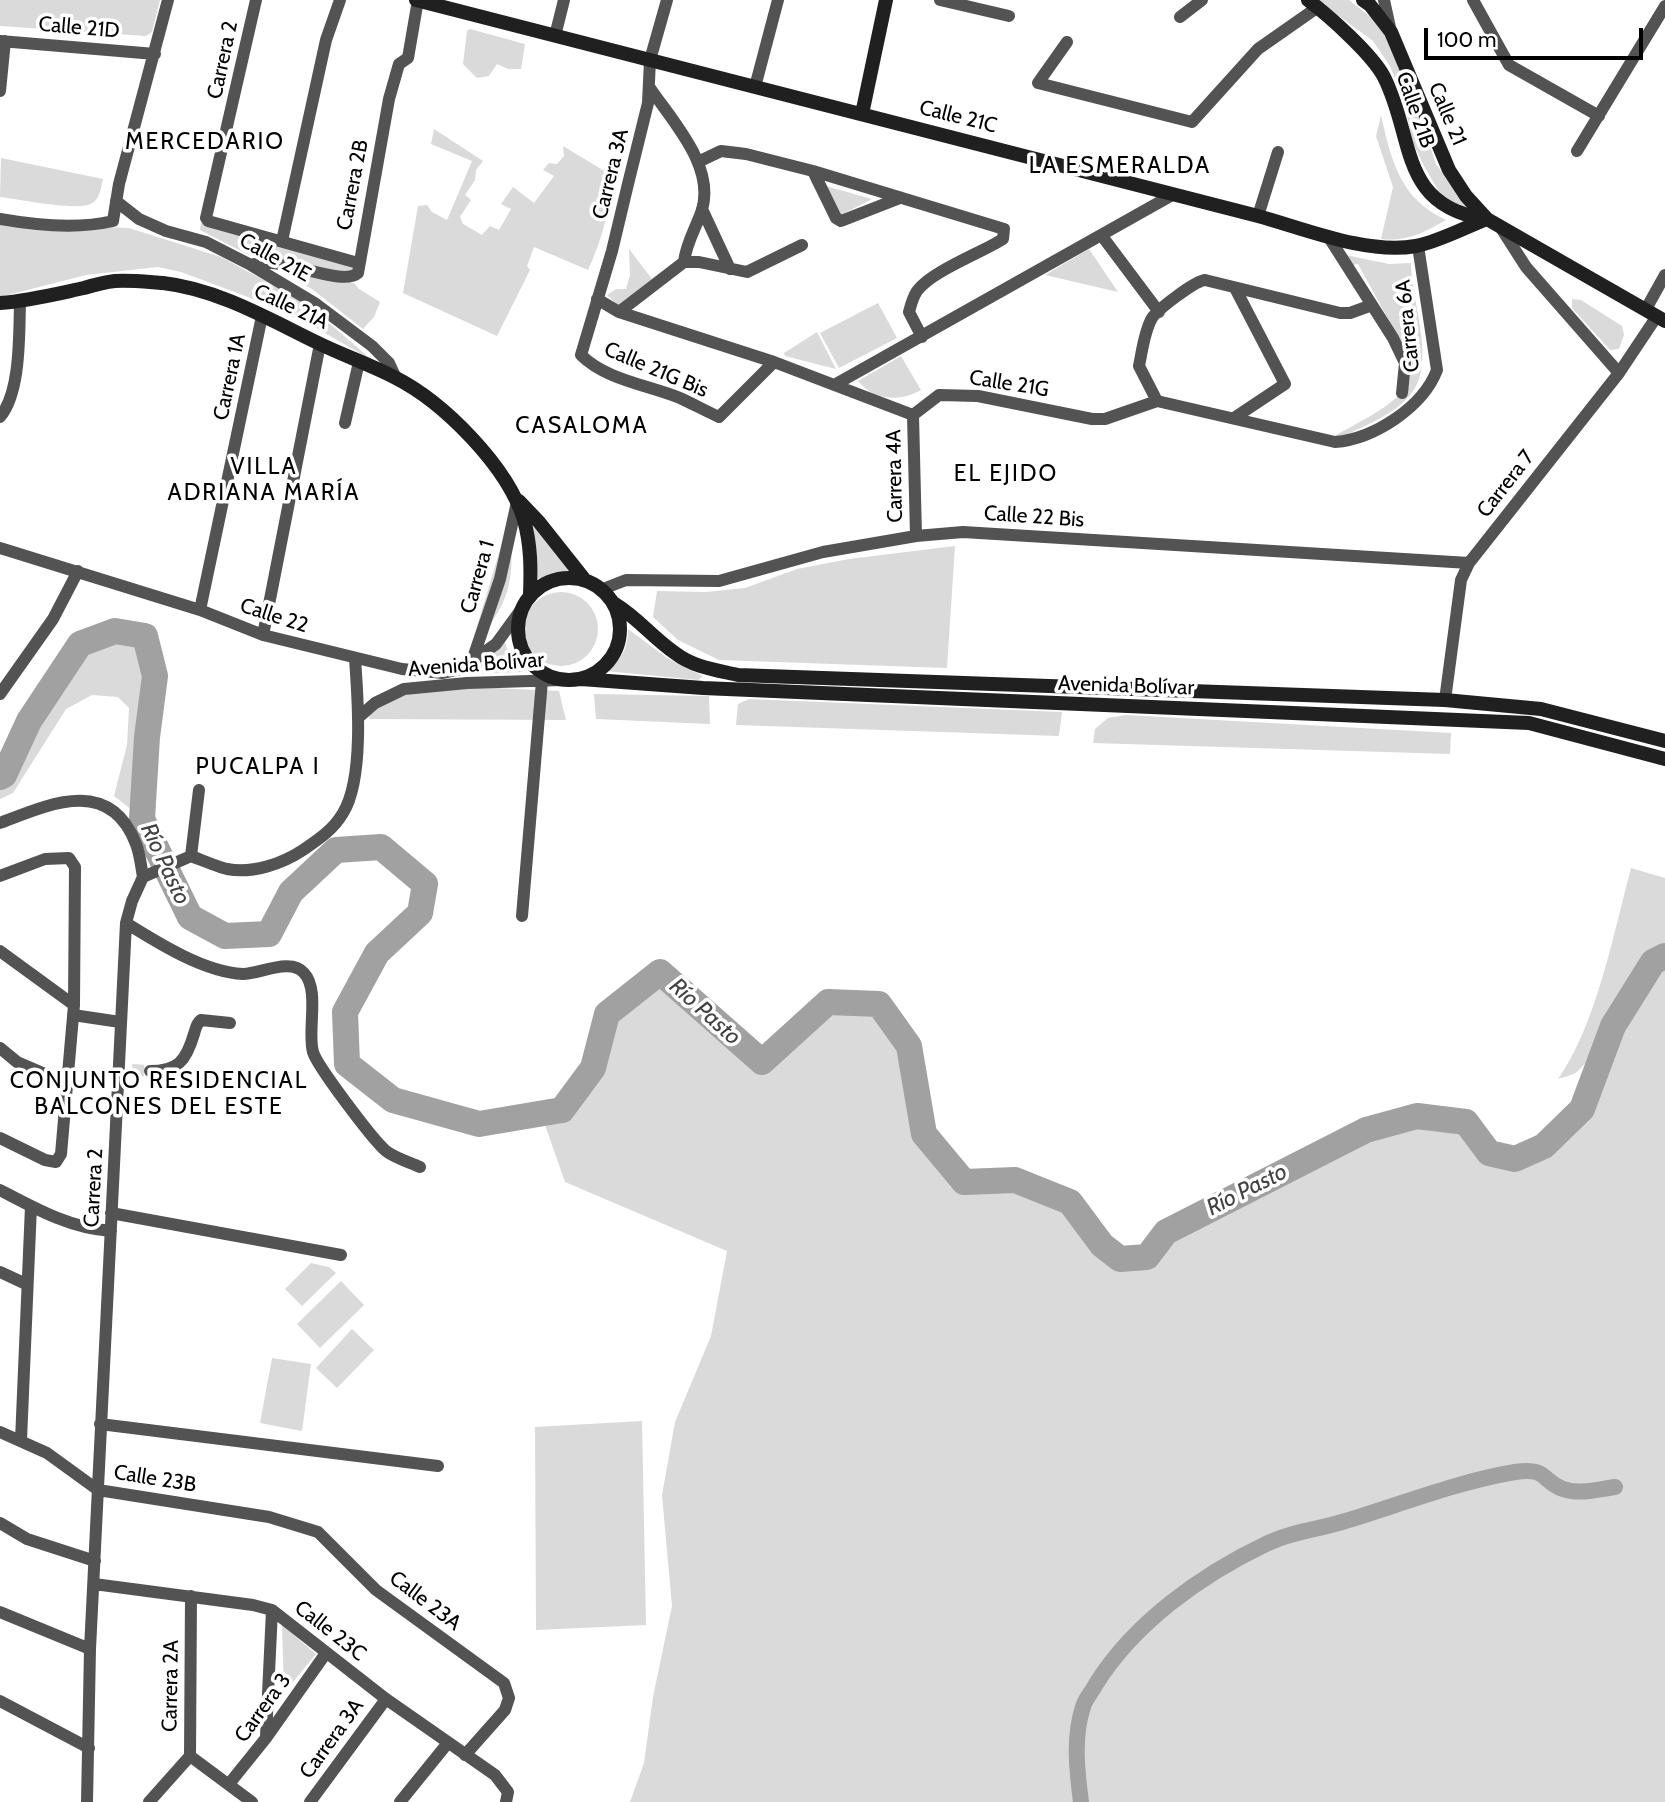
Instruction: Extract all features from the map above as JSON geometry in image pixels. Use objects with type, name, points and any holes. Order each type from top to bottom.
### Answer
[{"type":"main road","name":"Calle 21C","points":[[417,0],[456,5],[555,36],[1328,236],[1387,248],[1418,246],[1487,219]]},
{"type":"main road","points":[[862,114],[886,0]]},
{"type":"main road","name":"Calle 21","points":[[1372,2],[1391,32],[1449,170],[1466,196],[1487,219],[1501,228],[1656,316]]},
{"type":"main road","name":"Calle 21B","points":[[1313,4],[1373,61],[1383,76],[1400,120],[1412,164],[1428,191],[1448,208],[1466,216],[1487,219]]},
{"type":"main road","name":"Calle 21A","points":[[0,303],[20,302],[114,281],[165,284],[208,294],[396,378],[424,396],[450,418],[495,467],[515,498],[524,520],[529,547],[530,594]]},
{"type":"main road","name":"Calle 21A","points":[[515,498],[539,522],[585,580]]},
{"type":"main road","points":[[565,577],[585,580],[603,589],[615,604],[620,622],[619,641],[611,658],[598,671],[581,679],[562,680],[534,667],[524,655],[518,641],[517,626],[520,611],[530,594],[546,582],[565,577]]},
{"type":"main road","name":"Avenida Bolívar","points":[[615,604],[635,617],[675,654],[698,666],[737,675],[1445,700],[1541,709],[1665,741]]},
{"type":"main road","name":"Avenida Bolívar","points":[[581,679],[703,688],[1530,723],[1665,759]]},
{"type":"street","points":[[0,219],[49,225],[102,224],[113,221],[168,0]]},
{"type":"street","name":"Carrera 2","points":[[256,0],[216,181],[207,209],[208,221],[282,241]]},
{"type":"street","points":[[340,0],[326,40],[282,241],[358,262]]},
{"type":"street","name":"Carrera 2B","points":[[251,265],[262,261],[286,264],[351,278],[358,273],[389,99],[399,64],[408,58],[417,0]]},
{"type":"street","points":[[555,36],[564,0]]},
{"type":"street","name":"Carrera 3A","points":[[581,355],[612,251],[650,88],[650,60],[667,0]]},
{"type":"street","points":[[755,87],[778,0]]},
{"type":"street","points":[[940,0],[1009,16]]},
{"type":"street","points":[[1180,17],[1202,0]]},
{"type":"street","points":[[1473,0],[1509,65],[1599,116]]},
{"type":"street","points":[[1067,42],[1038,83],[1192,122],[1258,49],[1313,4]]},
{"type":"street","points":[[1577,151],[1665,6]]},
{"type":"street","points":[[0,91],[3,41]]},
{"type":"street","name":"Calle 21D","points":[[3,41],[155,54]]},
{"type":"street","points":[[650,88],[698,162],[702,183],[702,209],[685,251],[684,262]]},
{"type":"street","points":[[698,162],[721,151],[746,154],[1001,226],[1005,234],[1003,239],[935,276],[919,289],[909,312],[922,337]]},
{"type":"street","points":[[1258,216],[1278,152]]},
{"type":"street","points":[[813,171],[836,218],[841,221],[900,198]]},
{"type":"street","points":[[836,384],[1174,194]]},
{"type":"street","name":"Calle 21E","points":[[117,201],[139,219],[166,231],[206,242],[316,304],[372,346],[389,363],[396,378]]},
{"type":"street","points":[[702,209],[730,269]]},
{"type":"street","name":"Calle 21","points":[[1501,228],[1526,267],[1619,373]]},
{"type":"street","points":[[1102,236],[1159,312]]},
{"type":"street","points":[[1328,236],[1394,338],[1405,363],[1402,393]]},
{"type":"street","points":[[620,312],[684,262],[699,262],[747,272],[802,245]]},
{"type":"street","name":"Carrera 6A","points":[[1234,418],[1335,442],[1349,441],[1393,421],[1423,393],[1437,370],[1418,246]]},
{"type":"street","name":"Carrera 7","points":[[1445,700],[1461,580],[1469,563],[1619,373],[1656,316],[1665,275]]},
{"type":"street","points":[[1235,288],[1285,384],[1234,418],[1157,401],[1139,366],[1153,317],[1195,282],[1201,280],[1235,288],[1340,313],[1350,313],[1372,305]]},
{"type":"street","points":[[597,299],[620,312],[774,362],[913,415]]},
{"type":"street","points":[[0,417],[8,404],[18,361],[20,302]]},
{"type":"street","name":"Carrera 1A","points":[[200,610],[262,316]]},
{"type":"street","points":[[264,635],[320,344]]},
{"type":"street","name":"Calle 21G Bis","points":[[581,355],[588,362],[613,374],[680,398],[719,418],[774,362]]},
{"type":"street","points":[[345,423],[359,362]]},
{"type":"street","name":"Calle 21G","points":[[913,415],[939,395],[978,396],[1092,419],[1105,419],[1157,401]]},
{"type":"street","name":"Carrera 4A","points":[[913,415],[916,536]]},
{"type":"street","name":"Carrera 1","points":[[472,661],[500,579],[515,498]]},
{"type":"street","name":"Calle 22 Bis","points":[[603,589],[626,580],[719,581],[823,552],[916,536],[963,532],[1469,563]]},
{"type":"street","name":"Calle 22","points":[[0,548],[200,610],[264,635],[402,669],[443,673],[461,668],[496,644],[520,611]]},
{"type":"street","points":[[0,694],[53,619],[78,571]]},
{"type":"street","points":[[0,823],[50,804],[75,800],[99,804],[122,819],[136,845],[143,877],[185,859],[227,869],[258,868],[294,856],[329,832],[344,812],[353,783],[359,717],[355,659]]},
{"type":"street","name":"Avenida Bolívar","points":[[359,717],[375,703],[404,689],[467,683],[562,680]]},
{"type":"street","points":[[522,916],[542,681]]},
{"type":"street","points":[[185,859],[199,790]]},
{"type":"street","points":[[0,876],[45,859],[69,858],[75,867],[74,1010],[61,1154],[56,1162],[45,1160],[0,1138]]},
{"type":"street","name":"Carrera 2","points":[[87,1802],[90,1650],[111,1213],[126,1070],[120,1022],[125,923],[143,877]]},
{"type":"street","points":[[125,923],[160,945],[227,972],[245,974],[299,968],[307,975],[312,1000],[313,1053],[369,1133],[387,1152],[420,1167]]},
{"type":"street","points":[[0,951],[74,1010],[120,1022]]},
{"type":"street","points":[[150,1071],[173,1068],[182,1061],[190,1048],[197,1023],[201,1020],[230,1023]]},
{"type":"street","points":[[0,1048],[17,1062],[66,1083]]},
{"type":"street","points":[[0,1190],[65,1223],[88,1230],[111,1231]]},
{"type":"street","points":[[21,1440],[31,1206]]},
{"type":"street","points":[[111,1213],[341,1255]]},
{"type":"street","points":[[0,1272],[26,1284]]},
{"type":"street","points":[[100,1424],[438,1466]]},
{"type":"street","name":"Calle 23B","points":[[0,1432],[47,1453],[98,1490],[269,1517],[318,1532]]},
{"type":"street","points":[[0,1523],[27,1539],[95,1561]]},
{"type":"street","name":"Calle 23A","points":[[318,1532],[376,1590],[504,1683],[509,1698],[505,1710],[465,1755]]},
{"type":"street","name":"Calle 23C","points":[[93,1584],[253,1605],[272,1610],[386,1699],[495,1775],[507,1797]]},
{"type":"street","name":"Carrera 2A","points":[[152,1801],[190,1756],[191,1596]]},
{"type":"street","points":[[266,1738],[272,1610]]},
{"type":"street","points":[[0,1612],[90,1650]]},
{"type":"street","name":"Carrera 3","points":[[229,1784],[266,1738],[326,1653]]},
{"type":"street","name":"Carrera 3A","points":[[310,1802],[386,1699]]},
{"type":"street","points":[[0,1701],[89,1748]]},
{"type":"street","points":[[400,1802],[447,1744]]},
{"type":"street","points":[[190,1756],[246,1800]]},
{"type":"shaded area","points":[[0,0],[160,0],[152,32],[146,36],[0,26]]},
{"type":"shaded area","points":[[1317,0],[1349,0],[1378,23],[1391,43],[1436,164],[1470,210],[1442,197],[1424,166],[1413,143],[1403,98],[1390,66],[1373,41]]},
{"type":"shaded area","points":[[470,29],[525,44],[521,69],[508,69],[497,64],[489,76],[477,78],[463,64],[467,31]]},
{"type":"shaded area","points":[[1381,115],[1394,162],[1408,189],[1430,211],[1446,220],[1407,238],[1381,239],[1393,187],[1376,136]]},
{"type":"shaded area","points":[[434,129],[483,161],[465,195],[471,200],[460,217],[463,224],[482,235],[490,226],[499,230],[511,209],[501,204],[513,187],[534,203],[554,176],[543,170],[549,163],[557,164],[564,156],[563,146],[606,172],[613,173],[605,223],[588,270],[534,247],[527,266],[530,270],[497,336],[403,293],[418,206],[427,205],[432,212],[447,220],[472,161],[431,144]]},
{"type":"shaded area","points":[[1,158],[103,179],[100,192],[92,203],[75,206],[0,197]]},
{"type":"shaded area","points":[[811,182],[872,199],[835,218]]},
{"type":"shaded area","points":[[0,223],[129,228],[221,257],[293,296],[373,361],[313,326],[248,297],[181,272],[158,267],[86,275],[0,297]]},
{"type":"shaded area","points":[[201,223],[350,263],[355,270],[344,274],[249,255],[200,230]]},
{"type":"shaded area","points":[[629,249],[652,279],[619,306],[607,295],[616,289],[626,289],[630,275]]},
{"type":"shaded area","points":[[1089,249],[1118,292],[1045,275]]},
{"type":"shaded area","points":[[1346,255],[1389,264],[1411,263],[1421,331],[1422,366],[1411,394],[1396,408],[1338,439],[1333,437],[1376,413],[1397,397],[1409,380],[1412,363],[1358,264],[1352,265]]},
{"type":"shaded area","points":[[268,265],[319,278],[354,283],[380,302],[374,317],[363,329],[312,289]]},
{"type":"shaded area","points":[[1572,299],[1581,300],[1622,326],[1624,335],[1619,349],[1610,350],[1572,308]]},
{"type":"shaded area","points":[[878,303],[897,338],[839,368],[820,333]]},
{"type":"shaded area","points":[[817,332],[836,369],[785,356],[784,353]]},
{"type":"shaded area","points":[[901,356],[921,390],[888,398],[872,393],[858,381]]},
{"type":"shaded area","points":[[508,523],[512,560],[508,590],[494,618],[471,646]]},
{"type":"shaded area","points":[[533,523],[574,571],[538,579]]},
{"type":"shaded area","points":[[955,546],[947,668],[719,660],[678,640],[653,617],[657,591],[706,592],[745,588],[797,569],[849,559]]},
{"type":"shaded area","points":[[561,592],[582,598],[592,608],[598,629],[592,650],[582,660],[561,666],[540,660],[530,650],[524,629],[530,608],[540,598]]},
{"type":"shaded area","points":[[628,629],[667,658],[703,676],[698,680],[606,671],[623,653]]},
{"type":"shaded area","points":[[503,636],[510,658],[523,672],[464,674]]},
{"type":"shaded area","points":[[123,641],[140,646],[152,674],[132,810],[114,796],[127,745],[129,708],[118,697],[92,695],[66,709],[13,793],[0,799],[0,782],[6,779],[31,726],[82,648]]},
{"type":"shaded area","points":[[431,685],[559,691],[566,720],[369,719],[371,708]]},
{"type":"shaded area","points":[[594,694],[709,696],[710,724],[596,719]]},
{"type":"shaded area","points":[[749,699],[1062,712],[1059,736],[736,725],[738,704]]},
{"type":"shaded area","points":[[1126,715],[1451,733],[1450,754],[1093,743],[1095,729],[1108,718]]},
{"type":"shaded area","points":[[1631,868],[1665,878],[1665,952],[1651,960],[1639,973],[1589,1058],[1576,1072],[1558,1079],[1583,1033],[1593,1006]]},
{"type":"shaded area","points":[[1665,962],[1665,1802],[630,1802],[644,1763],[653,1697],[672,1606],[662,1495],[675,1422],[711,1336],[727,1251],[565,1182],[545,1125],[562,1110],[593,1068],[607,1014],[660,972],[762,1062],[828,1002],[879,1004],[910,1054],[924,1134],[964,1182],[1015,1180],[1070,1202],[1102,1245],[1120,1259],[1147,1257],[1166,1232],[1366,1130],[1417,1116],[1462,1126],[1481,1156],[1515,1164],[1547,1156],[1585,1123],[1617,1028]]},
{"type":"shaded area","points":[[311,1263],[329,1267],[336,1273],[302,1306],[285,1289]]},
{"type":"shaded area","points":[[341,1281],[364,1305],[320,1348],[297,1324]]},
{"type":"shaded area","points":[[352,1329],[374,1350],[337,1388],[316,1368]]},
{"type":"shaded area","points":[[272,1358],[311,1364],[302,1431],[260,1423]]},
{"type":"shaded area","points":[[642,1421],[646,1625],[536,1630],[535,1427]]},
{"type":"shaded area","points":[[282,1625],[316,1654],[284,1693]]},
{"type":"waterway","name":"Río Pasto","points":[[0,777],[4,775],[29,721],[80,644],[115,631],[145,636],[155,676],[147,737],[142,819],[190,917],[225,936],[269,934],[291,892],[336,850],[381,847],[425,884],[420,913],[377,953],[345,1012],[347,1064],[393,1100],[479,1124],[562,1110],[593,1068],[607,1014],[660,972],[762,1062],[828,1002],[879,1004],[909,1046],[924,1134],[964,1182],[1015,1180],[1070,1202],[1102,1245],[1120,1259],[1147,1257],[1166,1232],[1366,1130],[1417,1116],[1466,1122],[1489,1153],[1515,1159],[1544,1146],[1582,1109],[1613,1026],[1653,962],[1665,956]]},
{"type":"waterway","points":[[1081,1802],[1077,1742],[1080,1718],[1087,1698],[1112,1662],[1149,1621],[1217,1570],[1284,1537],[1493,1476],[1533,1471],[1569,1491],[1615,1487]]},
{"type":"tunnel","points":[[132,1070],[150,1071]]},
{"type":"district","name":"MERCEDARIO","points":[[205,142]]},
{"type":"district","name":"LA ESMERALDA","points":[[1120,166]]},
{"type":"district","name":"CASALOMA","points":[[582,426]]},
{"type":"district","name":"EL EJIDO","points":[[1006,474]]},
{"type":"district","name":"VILLA ADRIANA MARÍA","points":[[264,480]]},
{"type":"district","name":"PUCALPA I","points":[[258,767]]},
{"type":"district","name":"CONJUNTO RESIDENCIAL BALCONES DEL ESTE","points":[[159,1094]]}]
